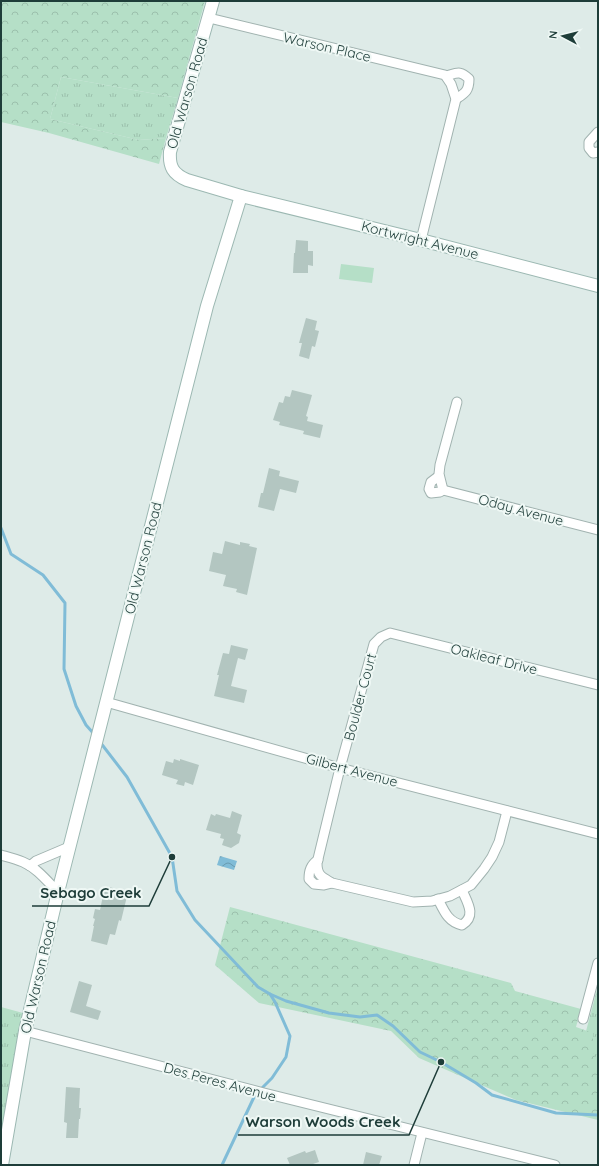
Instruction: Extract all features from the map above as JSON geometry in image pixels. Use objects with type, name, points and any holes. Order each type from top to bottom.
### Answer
[{"type":"street","name":"Old Warson Road","points":[[2,1165],[25,1030],[69,847],[207,306],[241,196],[187,180],[180,176],[172,168],[170,160],[170,152],[214,1]]},
{"type":"street","name":"Warson Place","points":[[209,18],[446,76],[457,73],[464,74],[469,80],[469,87],[456,99],[421,240]]},
{"type":"street","points":[[446,76],[451,84],[456,99]]},
{"type":"street","points":[[598,132],[589,142],[589,148],[593,152],[598,152]]},
{"type":"street","name":"Kortwright Avenue","points":[[241,196],[421,240],[598,286]]},
{"type":"street","points":[[443,490],[438,474],[457,402]]},
{"type":"street","name":"Oday Avenue","points":[[439,476],[431,482],[429,489],[431,492],[440,492],[443,490],[598,530]]},
{"type":"street","name":"Oakleaf Drive","points":[[390,633],[598,685]]},
{"type":"street","name":"Boulder Court","points":[[390,633],[381,637],[374,644],[340,768],[318,862],[312,864],[309,871],[309,879],[314,884],[324,885],[332,883],[413,902],[432,901],[438,899]]},
{"type":"street","name":"Gilbert Avenue","points":[[106,702],[340,768],[598,834]]},
{"type":"street","points":[[462,890],[469,905],[470,914],[467,922],[462,925],[454,923],[451,920],[442,908],[438,899],[450,896],[471,885],[484,870],[499,842],[507,811]]},
{"type":"street","points":[[30,866],[36,861],[69,847]]},
{"type":"street","points":[[1,855],[24,862],[35,869],[58,892]]},
{"type":"street","points":[[583,1019],[598,962]]},
{"type":"street","name":"Des Peres Avenue","points":[[25,1030],[260,1092],[555,1165]]},
{"type":"street","points":[[414,1165],[422,1133]]},
{"type":"green space","points":[[1,1],[205,1],[178,98],[61,77],[50,119],[139,140],[166,138],[159,164],[49,133],[1,122]]},
{"type":"green space","points":[[61,77],[178,98],[166,138],[139,140],[50,119]]},
{"type":"green space","points":[[341,264],[374,268],[372,283],[339,279]]},
{"type":"green space","points":[[230,907],[511,983],[515,991],[581,1009],[576,1027],[593,1033],[593,1052],[598,1062],[598,1120],[516,1100],[419,1058],[391,1031],[259,1003],[215,965]]},
{"type":"green space","points":[[598,986],[598,1108],[568,1099]]},
{"type":"green space","points":[[1,1007],[23,1013],[1,1142]]},
{"type":"water","points":[[220,856],[237,861],[234,870],[217,865]]},
{"type":"building","points":[[296,240],[308,241],[308,251],[313,251],[313,266],[308,265],[308,273],[293,273]]},
{"type":"building","points":[[306,318],[317,321],[315,330],[319,331],[315,347],[312,346],[309,359],[299,356],[302,343],[299,343]]},
{"type":"building","points":[[292,390],[312,395],[306,416],[308,417],[307,421],[323,425],[320,438],[303,434],[304,431],[279,425],[280,422],[273,420],[279,402],[283,403],[285,396],[290,397]]},
{"type":"building","points":[[269,468],[280,471],[279,476],[299,481],[296,493],[280,489],[274,511],[258,507]]},
{"type":"building","points":[[225,541],[240,545],[240,542],[250,544],[249,546],[257,548],[247,595],[236,592],[237,589],[223,586],[226,575],[209,571],[213,552],[222,554]]},
{"type":"building","points":[[231,645],[248,649],[245,660],[238,658],[231,686],[247,690],[244,703],[214,696],[219,675],[217,675],[223,653],[229,654]]},
{"type":"building","points":[[174,759],[180,761],[180,759],[199,765],[193,785],[185,782],[184,786],[176,784],[178,780],[162,775],[166,761],[173,763]]},
{"type":"building","points":[[232,811],[242,815],[237,833],[241,835],[239,843],[231,848],[222,845],[224,839],[220,838],[221,834],[206,830],[211,814],[230,818]]},
{"type":"building","points":[[105,886],[128,892],[121,921],[119,920],[115,935],[110,934],[107,945],[91,941],[95,919],[93,918],[95,909],[100,910]]},
{"type":"building","points":[[79,981],[92,985],[86,1006],[101,1011],[98,1020],[70,1012]]},
{"type":"building","points":[[66,1087],[80,1088],[79,1108],[81,1108],[78,1138],[66,1138],[67,1123],[64,1122]]},
{"type":"building","points":[[315,1150],[319,1162],[310,1165],[290,1165],[287,1158],[305,1151],[306,1153]]},
{"type":"building","points":[[366,1152],[382,1156],[379,1165],[363,1165]]},
{"type":"waterway","points":[[1,528],[11,554],[43,575],[65,603],[64,669],[76,706],[86,725],[94,734]]},
{"type":"waterway","points":[[100,742],[127,777],[172,857],[177,891],[195,920],[258,987],[270,994],[290,1036],[286,1057],[272,1078],[255,1095],[222,1165]]},
{"type":"waterway","points":[[270,994],[286,1001],[329,1013],[360,1017],[377,1015],[393,1026],[420,1052],[441,1062],[476,1083],[492,1095],[556,1113],[598,1115]]},
{"type":"place","name":"Sebago Creek","points":[[172,857]]},
{"type":"place","name":"Warson Woods Creek","points":[[441,1062]]}]
